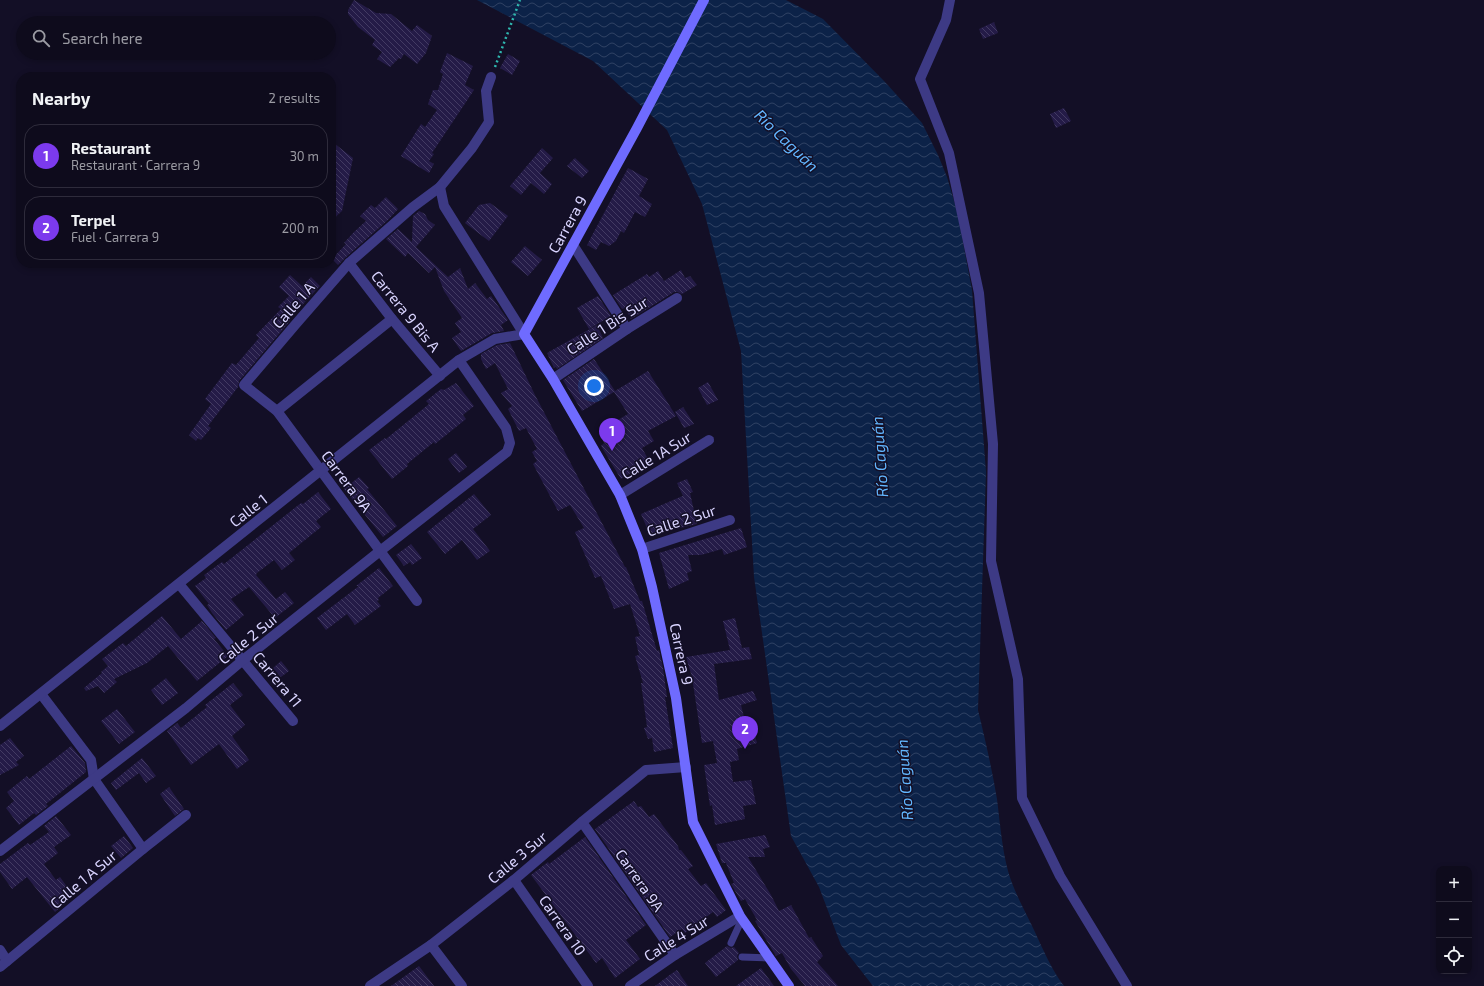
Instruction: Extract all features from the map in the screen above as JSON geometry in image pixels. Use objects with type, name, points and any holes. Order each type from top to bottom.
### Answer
[{"type":"main road","name":"Carrera 9","points":[[704,0],[637,128],[524,334],[553,379],[620,495],[642,549],[652,586],[676,698],[694,822],[741,918],[789,986]]},
{"type":"street","points":[[950,0],[946,20],[920,78],[949,153],[979,293],[993,444],[990,561],[1018,678],[1022,798],[1060,876],[1127,986]]},
{"type":"street","name":"Calle 1 A","points":[[244,385],[350,263],[413,207],[440,187],[472,148],[489,122],[486,91],[491,77]]},
{"type":"street","name":"Carrera 9","points":[[440,187],[444,206],[524,334]]},
{"type":"street","points":[[573,245],[627,329]]},
{"type":"street","name":"Carrera 9 Bis A","points":[[350,263],[392,319],[440,376]]},
{"type":"street","name":"Calle 1 Bis Sur","points":[[553,379],[627,329],[677,298]]},
{"type":"street","points":[[277,411],[392,319]]},
{"type":"street","name":"Calle 1","points":[[0,726],[459,360],[495,339],[524,334]]},
{"type":"street","name":"Calle 2 Sur","points":[[0,852],[186,708],[243,660],[380,551],[508,452],[510,443],[506,428],[459,360]]},
{"type":"street","name":"Carrera 9A","points":[[244,385],[277,411],[417,601]]},
{"type":"street","name":"Calle 1A Sur","points":[[620,495],[709,440]]},
{"type":"street","name":"Calle 2 Sur","points":[[642,549],[730,520]]},
{"type":"street","name":"Carrera 11","points":[[179,584],[293,721]]},
{"type":"street","points":[[41,694],[90,760],[94,779],[142,849]]},
{"type":"street","name":"Calle 3 Sur","points":[[370,986],[431,945],[514,880],[646,770],[686,767]]},
{"type":"street","name":"Calle 1 A Sur","points":[[4,964],[142,849],[186,815]]},
{"type":"street","name":"Carrera 9A","points":[[582,822],[674,955]]},
{"type":"street","name":"Carrera 10","points":[[514,880],[588,986]]},
{"type":"street","name":"Calle 4 Sur","points":[[630,986],[674,955],[741,918]]},
{"type":"street","points":[[431,945],[462,986]]},
{"type":"street","points":[[0,950],[4,964]]},
{"type":"lane","points":[[731,943],[741,918]]},
{"type":"lane","points":[[742,957],[769,958]]},
{"type":"path","points":[[491,77],[505,36],[520,0]]},
{"type":"water","name":"Río Caguán","points":[[477,0],[786,0],[823,19],[885,82],[922,123],[947,177],[957,211],[972,290],[986,472],[978,710],[995,788],[1003,844],[1010,879],[1055,973],[1064,986],[873,986],[841,945],[819,887],[791,836],[754,577],[741,351],[702,204],[667,130],[593,61]]},
{"type":"building","points":[[354,0],[376,13],[391,14],[412,31],[417,25],[432,36],[426,53],[417,64],[404,54],[401,59],[399,58],[390,67],[377,59],[382,52],[372,45],[375,40],[358,27],[348,14],[348,10]]},
{"type":"building","points":[[994,22],[998,33],[983,39],[979,29]]},
{"type":"building","points":[[447,53],[473,66],[465,85],[474,90],[432,153],[434,154],[429,161],[434,164],[429,173],[401,156],[421,124],[425,127],[437,110],[428,104],[433,90],[438,90],[443,74],[440,72]]},
{"type":"building","points":[[508,54],[520,61],[512,75],[500,68]]},
{"type":"building","points":[[1064,108],[1071,121],[1056,128],[1050,114]]},
{"type":"building","points":[[336,145],[353,158],[342,211],[336,216]]},
{"type":"building","points":[[542,148],[553,158],[540,173],[552,184],[544,194],[531,183],[521,195],[510,186]]},
{"type":"building","points":[[575,158],[589,171],[582,178],[567,166]]},
{"type":"building","points":[[628,168],[648,179],[639,196],[652,204],[645,217],[635,212],[624,233],[621,231],[616,241],[609,246],[601,242],[596,250],[587,245]]},
{"type":"building","points":[[386,197],[398,209],[388,220],[338,265],[336,263],[336,255],[346,244],[344,243],[366,221],[360,216],[371,205],[375,208]]},
{"type":"building","points":[[490,203],[508,216],[489,241],[465,223],[479,205]]},
{"type":"building","points":[[419,211],[425,214],[428,220],[435,225],[416,247],[448,277],[460,268],[468,289],[475,283],[487,299],[491,296],[508,320],[501,325],[504,331],[492,333],[461,351],[452,338],[461,332],[455,323],[462,318],[444,291],[435,267],[429,273],[408,253],[405,257],[386,239],[398,229],[412,242],[413,216]]},
{"type":"building","points":[[525,246],[542,260],[528,276],[511,262]]},
{"type":"building","points":[[681,270],[685,278],[690,276],[697,285],[682,294],[674,292],[631,319],[625,308],[622,309],[613,295],[647,274],[649,277],[658,271],[664,281]]},
{"type":"building","points":[[290,275],[302,286],[311,277],[320,286],[289,319],[290,321],[239,381],[238,387],[208,426],[211,428],[201,440],[198,438],[196,441],[189,435],[211,404],[205,399],[232,363],[236,365],[259,338],[256,335],[281,309],[278,307],[289,296],[279,287]]},
{"type":"building","points":[[598,296],[611,316],[589,329],[577,308]]},
{"type":"building","points":[[597,325],[603,338],[557,369],[556,367],[554,368],[547,353]]},
{"type":"building","points":[[510,343],[535,395],[626,567],[640,601],[642,601],[657,651],[659,650],[663,668],[667,697],[665,697],[673,748],[654,752],[652,738],[648,739],[644,728],[647,727],[641,683],[643,683],[635,656],[639,655],[635,637],[640,636],[630,604],[614,609],[601,576],[595,578],[575,532],[584,528],[570,505],[558,511],[533,464],[537,461],[532,452],[537,449],[526,428],[519,431],[508,409],[512,406],[501,393],[508,389],[495,363],[486,369],[481,359],[481,354],[497,345]]},
{"type":"building","points":[[594,359],[615,391],[648,371],[676,416],[648,431],[654,441],[642,448],[648,459],[645,461],[647,463],[621,479],[601,446],[604,443],[603,441],[606,439],[599,431],[628,414],[614,392],[582,411],[563,380]]},
{"type":"building","points":[[708,382],[718,400],[707,405],[698,388]]},
{"type":"building","points":[[456,383],[474,406],[463,415],[466,419],[435,444],[434,442],[407,464],[408,466],[392,479],[369,450],[385,438],[386,439],[429,404],[426,401],[441,389],[444,390]]},
{"type":"building","points":[[683,407],[694,424],[684,428],[675,412]]},
{"type":"building","points":[[456,453],[467,467],[459,473],[448,459]]},
{"type":"building","points":[[359,477],[397,526],[383,537],[344,489]]},
{"type":"building","points":[[687,479],[693,492],[690,493],[697,524],[650,535],[641,514],[683,496],[677,483]]},
{"type":"building","points":[[318,492],[331,509],[316,521],[321,527],[289,553],[295,560],[282,570],[274,560],[256,575],[276,599],[285,592],[294,603],[275,618],[249,587],[231,599],[244,615],[226,630],[212,613],[207,605],[209,604],[195,586],[206,578],[204,575],[222,562],[224,564],[301,503],[303,504]]},
{"type":"building","points":[[474,494],[491,515],[473,529],[490,551],[477,560],[462,540],[445,554],[427,532]]},
{"type":"building","points":[[741,528],[747,547],[724,555],[722,549],[701,555],[688,555],[692,571],[687,573],[689,580],[669,589],[659,553]]},
{"type":"building","points":[[411,544],[422,558],[412,565],[410,562],[404,566],[396,555]]},
{"type":"building","points":[[379,568],[393,586],[378,598],[379,600],[377,601],[381,606],[355,625],[347,614],[326,630],[317,618],[359,586],[356,586]]},
{"type":"building","points":[[162,616],[181,639],[202,621],[228,656],[197,681],[168,646],[147,663],[114,679],[117,682],[104,693],[98,686],[86,691],[84,688],[108,666],[102,659],[123,643],[126,646]]},
{"type":"building","points":[[735,618],[742,648],[749,647],[752,659],[714,664],[719,700],[753,691],[757,700],[741,705],[748,733],[754,732],[757,743],[737,749],[739,760],[730,762],[733,782],[751,780],[756,804],[743,806],[745,819],[715,825],[712,805],[710,806],[704,765],[717,763],[713,741],[702,743],[692,677],[686,657],[730,650],[723,621]]},
{"type":"building","points":[[281,661],[289,671],[281,677],[273,668]]},
{"type":"building","points":[[166,678],[178,693],[162,705],[151,690]]},
{"type":"building","points":[[233,683],[243,695],[230,705],[245,725],[232,736],[249,760],[237,769],[219,744],[191,765],[167,731],[177,723],[181,728],[207,707],[205,705]]},
{"type":"building","points":[[117,709],[135,732],[119,744],[101,721]]},
{"type":"building","points":[[10,738],[24,756],[16,762],[19,765],[0,775],[0,745]]},
{"type":"building","points":[[71,746],[85,763],[86,772],[46,804],[48,806],[36,815],[34,813],[19,825],[6,808],[14,801],[7,792],[27,776],[29,779]]},
{"type":"building","points":[[142,758],[156,776],[146,783],[139,773],[116,790],[111,783]]},
{"type":"building","points":[[169,787],[184,809],[175,816],[160,794]]},
{"type":"building","points":[[634,801],[638,807],[641,806],[649,817],[654,814],[678,846],[679,850],[681,850],[693,866],[688,869],[701,886],[706,883],[726,910],[717,917],[713,912],[685,933],[682,929],[670,937],[595,829]]},
{"type":"building","points":[[56,816],[71,835],[54,847],[58,853],[44,864],[56,880],[60,877],[73,895],[63,902],[65,903],[55,912],[27,877],[12,889],[0,872],[0,864],[28,843],[30,845],[49,832],[44,826]]},
{"type":"building","points":[[765,835],[770,847],[763,849],[765,857],[748,857],[779,911],[791,905],[809,938],[811,937],[823,956],[817,962],[838,986],[805,986],[791,969],[782,953],[776,956],[755,921],[757,920],[745,899],[741,901],[731,884],[734,883],[726,863],[722,863],[716,844]]},
{"type":"building","points":[[124,836],[133,848],[121,858],[111,846]]},
{"type":"building","points":[[585,837],[646,925],[626,940],[640,959],[615,978],[602,958],[596,963],[531,875],[548,862],[549,864]]},
{"type":"building","points":[[727,946],[731,948],[734,947],[739,953],[737,956],[738,960],[716,977],[705,963]]},
{"type":"building","points":[[419,966],[434,986],[391,986]]},
{"type":"building","points":[[761,968],[774,986],[736,986]]},
{"type":"building","points":[[677,970],[688,986],[655,986],[671,974]]},
{"type":"place","name":"Restaurant","points":[[612,451]]},
{"type":"place","name":"Terpel","points":[[745,749]]}]
